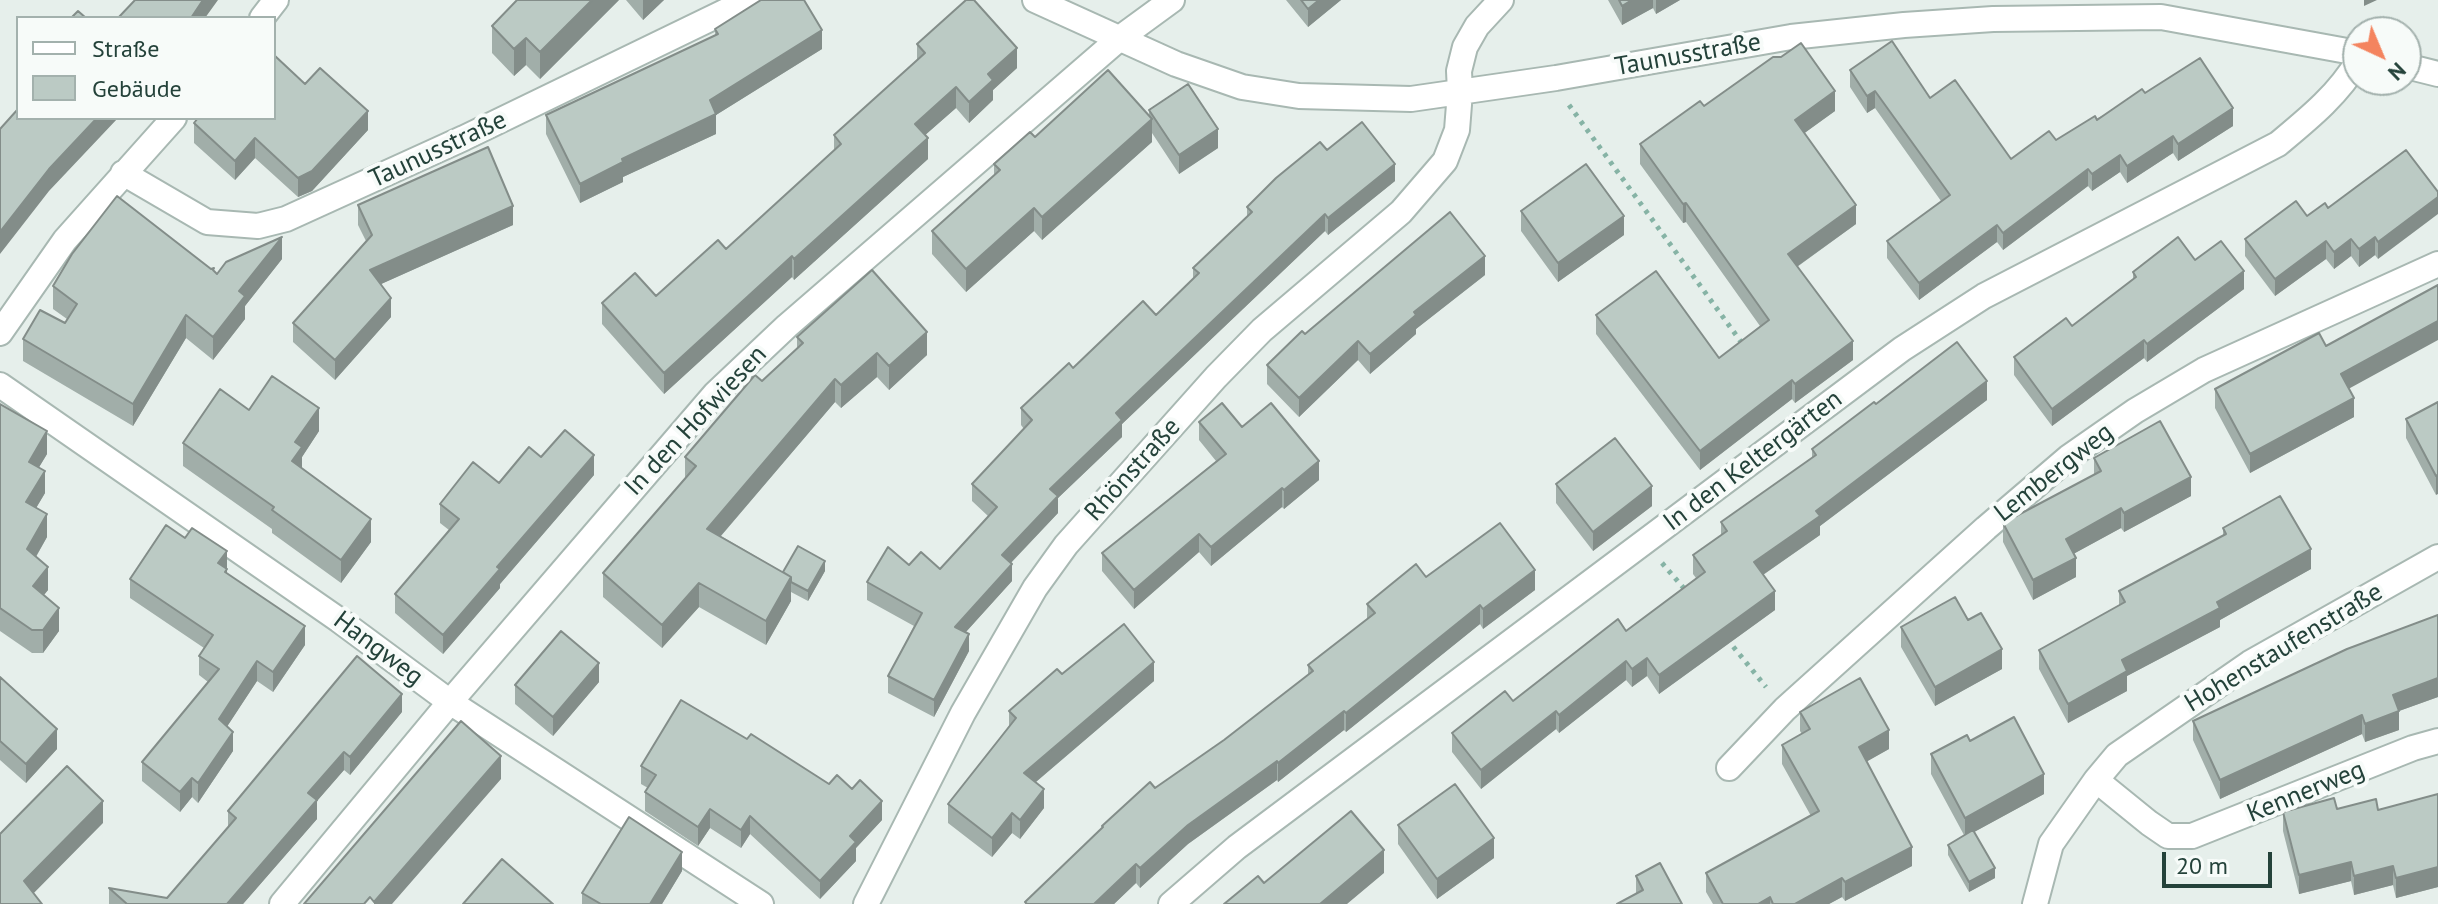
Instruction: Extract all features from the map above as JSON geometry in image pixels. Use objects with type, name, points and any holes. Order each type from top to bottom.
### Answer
[{"type":"street","points":[[264,16],[276,0]]},
{"type":"street","name":"Taunusstraße","points":[[123,173],[207,222],[258,226],[286,219],[464,138],[749,0]]},
{"type":"street","name":"Taunusstraße","points":[[1035,0],[1176,64],[1242,87],[1299,96],[1411,99],[1556,78],[1791,37],[2164,8],[2342,49]]},
{"type":"street","name":"In den Hofwiesen","points":[[282,904],[450,702],[715,394],[787,326],[1120,38],[1172,0]]},
{"type":"street","name":"Rhönstraße","points":[[866,904],[963,713],[1035,588],[1066,545],[1262,330],[1401,212],[1445,161],[1457,130],[1459,71],[1465,47],[1477,26],[1501,0]]},
{"type":"street","name":"In den Keltergärten","points":[[1171,904],[1237,847],[1902,349],[1984,296],[2278,144],[2320,109],[2342,85]]},
{"type":"street","points":[[0,333],[65,240],[172,120]]},
{"type":"street","name":"Lembergweg","points":[[1729,768],[1785,709],[1974,538],[2069,457],[2135,411],[2204,370],[2438,264]]},
{"type":"street","name":"Hangweg","points":[[0,385],[313,601],[450,702],[761,904]]},
{"type":"street","name":"Hohenstaufenstraße","points":[[2035,904],[2051,844],[2117,755],[2250,663],[2438,557]]},
{"type":"street","name":"Kennerweg","points":[[2096,780],[2168,836],[2192,836],[2413,748],[2438,741]]},
{"type":"path","points":[[1556,78],[1566,101],[1747,350]]},
{"type":"path","points":[[1645,542],[1695,602]]},
{"type":"path","points":[[1725,637],[1785,709]]},
{"type":"building","points":[[135,0],[203,0],[192,16],[120,16]]},
{"type":"building","points":[[517,0],[592,0],[540,52],[526,38],[514,49],[492,26]]},
{"type":"building","points":[[761,0],[804,0],[822,30],[710,100],[716,114],[622,159],[623,162],[580,184],[546,115],[718,34],[715,29]]},
{"type":"building","points":[[966,0],[974,0],[1017,48],[988,74],[993,80],[969,102],[956,87],[915,124],[928,138],[664,373],[602,303],[635,273],[656,296],[718,240],[726,249],[841,144],[834,135],[925,53],[917,44]]},
{"type":"building","points":[[1301,0],[1319,0],[1308,9]]},
{"type":"building","points":[[1892,41],[1930,98],[1955,80],[2011,159],[2049,131],[2056,140],[2095,116],[2097,120],[2142,89],[2145,93],[2200,58],[2233,108],[2178,144],[2173,136],[2127,166],[2120,155],[2092,174],[2088,169],[2003,233],[1997,225],[1919,283],[1887,241],[1950,195],[1875,91],[1867,96],[1850,70]]},
{"type":"building","points":[[1801,43],[1835,91],[1795,120],[1856,205],[1788,254],[1853,341],[1795,384],[1792,380],[1700,451],[1596,315],[1656,271],[1719,358],[1769,320],[1640,144],[1700,101],[1704,106],[1773,57],[1781,57]]},
{"type":"building","points":[[276,57],[305,84],[320,68],[368,111],[312,171],[298,178],[255,138],[235,161],[194,123],[196,120],[276,120]]},
{"type":"building","points":[[1108,70],[1152,119],[1042,217],[1034,208],[966,269],[932,231],[1000,170],[994,164],[1030,132],[1035,137]]},
{"type":"building","points":[[1188,84],[1218,129],[1179,155],[1149,110]]},
{"type":"building","points":[[16,111],[16,120],[95,120],[49,169],[0,232],[0,129]]},
{"type":"building","points":[[1362,122],[1395,164],[1328,218],[1325,214],[1116,413],[1122,420],[1050,489],[1058,496],[1002,555],[1012,564],[955,627],[969,634],[934,700],[888,676],[922,613],[867,582],[888,547],[909,565],[921,552],[940,569],[997,507],[972,484],[1032,420],[1021,408],[1069,363],[1073,368],[1143,301],[1156,315],[1199,273],[1193,268],[1252,212],[1247,207],[1276,178],[1320,142],[1327,150]]},
{"type":"building","points":[[488,147],[513,206],[370,270],[391,298],[335,360],[293,323],[372,235],[358,205]]},
{"type":"building","points":[[2406,150],[2438,192],[2438,197],[2378,242],[2375,237],[2359,249],[2351,239],[2334,252],[2326,241],[2275,279],[2245,239],[2296,201],[2307,216],[2325,203],[2328,208]]},
{"type":"building","points":[[1586,164],[1624,216],[1558,263],[1521,211]]},
{"type":"building","points":[[117,196],[211,269],[214,268],[217,274],[226,262],[282,237],[239,291],[245,296],[213,337],[186,315],[133,404],[23,339],[40,310],[65,323],[77,304],[53,286],[72,254]]},
{"type":"building","points":[[1450,212],[1485,256],[1414,312],[1416,315],[1370,354],[1358,341],[1299,398],[1267,365],[1302,331],[1305,334]]},
{"type":"building","points":[[2178,237],[2195,260],[2221,241],[2244,271],[2147,344],[2144,340],[2052,409],[2014,357],[2066,318],[2072,326],[2136,277],[2133,272]]},
{"type":"building","points":[[872,270],[927,332],[889,366],[877,353],[841,385],[835,379],[707,529],[791,577],[766,621],[699,583],[662,625],[603,573],[696,466],[685,457],[755,375],[762,381],[803,343],[797,337]]},
{"type":"building","points":[[2438,285],[2438,321],[2341,374],[2354,398],[2250,454],[2215,389],[2319,333],[2326,346]]},
{"type":"building","points":[[1957,342],[1987,381],[1816,511],[1820,516],[1754,562],[1775,591],[1659,675],[1647,658],[1632,669],[1626,661],[1559,715],[1556,711],[1481,770],[1452,733],[1505,691],[1513,701],[1618,619],[1626,631],[1705,572],[1693,555],[1727,531],[1721,522],[1816,455],[1812,449]]},
{"type":"building","points":[[272,376],[319,408],[295,442],[302,447],[292,461],[371,519],[341,560],[272,510],[274,507],[183,443],[220,389],[249,410]]},
{"type":"building","points":[[2438,402],[2438,475],[2436,476],[2406,419]]},
{"type":"building","points":[[1222,403],[1242,427],[1271,403],[1319,461],[1211,547],[1199,534],[1134,590],[1102,553],[1226,454],[1199,422]]},
{"type":"building","points":[[0,404],[47,431],[29,462],[45,471],[26,502],[47,514],[27,549],[48,567],[33,586],[59,608],[43,630],[32,630],[0,608]]},
{"type":"building","points":[[2160,421],[2191,477],[2124,513],[2121,508],[2066,539],[2076,558],[2033,580],[2003,523],[2101,471],[2094,458]]},
{"type":"building","points":[[565,430],[594,455],[443,635],[395,594],[459,519],[440,504],[473,462],[499,483],[529,447],[541,457]]},
{"type":"building","points":[[1615,438],[1652,486],[1593,532],[1556,484]]},
{"type":"building","points":[[2280,496],[2311,549],[2217,602],[2220,608],[2122,660],[2127,671],[2068,704],[2039,650],[2125,602],[2119,591],[2226,534],[2223,528]]},
{"type":"building","points":[[1500,523],[1535,570],[1483,609],[1480,605],[1346,713],[1344,711],[1278,763],[1188,825],[1140,868],[1136,864],[1094,904],[1025,902],[1150,782],[1155,788],[1224,740],[1313,671],[1308,665],[1375,613],[1367,604],[1416,564],[1426,577]]},
{"type":"building","points":[[166,525],[185,538],[192,528],[227,551],[218,563],[227,569],[225,572],[305,626],[273,672],[257,661],[219,719],[233,732],[198,783],[192,778],[180,792],[142,762],[219,669],[199,656],[213,635],[130,579]]},
{"type":"building","points":[[798,546],[825,561],[808,591],[791,582],[791,577],[783,572]]},
{"type":"building","points":[[1955,597],[1968,620],[1981,613],[2002,649],[1935,687],[1901,627]]},
{"type":"building","points":[[2438,615],[2438,678],[2393,695],[2399,711],[2365,724],[2362,715],[2220,780],[2193,721],[2347,649]]},
{"type":"building","points":[[1124,624],[1154,662],[1024,773],[1044,789],[1020,820],[1012,813],[992,838],[948,804],[1016,718],[1009,711],[1057,669],[1062,674]]},
{"type":"building","points":[[561,631],[599,663],[553,717],[515,685]]},
{"type":"building","points":[[357,656],[402,694],[350,757],[344,752],[308,793],[317,800],[227,904],[127,904],[109,888],[167,898],[236,818],[228,811]]},
{"type":"building","points":[[0,677],[57,729],[26,764],[0,741]]},
{"type":"building","points":[[1860,678],[1889,730],[1859,747],[1912,847],[1845,882],[1842,878],[1795,904],[1773,904],[1770,897],[1758,904],[1723,904],[1706,873],[1819,811],[1782,745],[1810,729],[1800,712]]},
{"type":"building","points":[[681,700],[747,739],[751,734],[829,784],[837,775],[852,789],[860,780],[882,801],[850,836],[856,842],[820,881],[750,816],[741,830],[710,809],[698,827],[645,792],[656,775],[641,766]]},
{"type":"building","points":[[2014,717],[2044,774],[1965,818],[1931,754],[1967,735],[1970,741]]},
{"type":"building","points":[[461,721],[501,756],[374,902],[370,897],[364,904],[304,904]]},
{"type":"building","points":[[67,766],[103,801],[24,881],[42,904],[0,904],[0,834]]},
{"type":"building","points":[[1455,784],[1494,838],[1437,879],[1398,825]]},
{"type":"building","points":[[2438,794],[2438,867],[2396,878],[2393,866],[2354,876],[2351,862],[2299,875],[2283,812],[2334,798],[2337,809],[2376,799],[2378,810]]},
{"type":"building","points":[[1351,811],[1384,850],[1320,904],[1224,904],[1258,876],[1264,883]]},
{"type":"building","points":[[629,817],[682,852],[650,904],[601,904],[582,893]]},
{"type":"building","points":[[1973,830],[1995,868],[1969,882],[1948,845]]},
{"type":"building","points":[[502,859],[553,904],[463,904]]},
{"type":"building","points":[[1660,863],[1682,904],[1617,904],[1643,890],[1636,876]]}]
